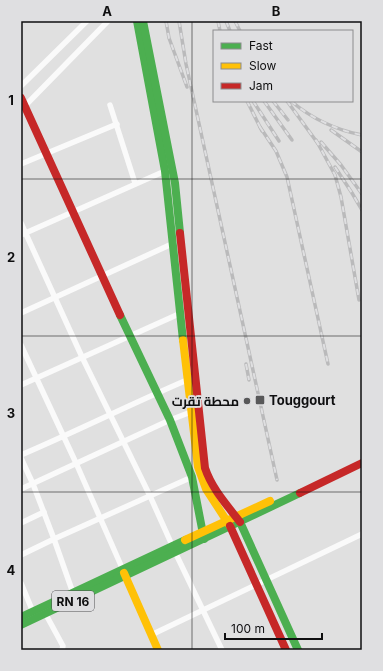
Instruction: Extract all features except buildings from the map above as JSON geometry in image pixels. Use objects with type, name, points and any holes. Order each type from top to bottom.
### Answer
[{"type":"main road","points":[[137,21],[166,171],[187,380],[197,461],[201,477],[210,497],[228,523],[286,650]]},
{"type":"main road","points":[[143,21],[175,183],[205,468],[212,487],[238,519],[245,532],[298,650]]},
{"type":"main road","points":[[21,98],[23,108],[129,336],[170,420],[192,477],[204,536]]},
{"type":"main road","points":[[238,519],[362,459]]},
{"type":"main road","points":[[158,650],[124,573],[204,536],[228,523],[362,463]]},
{"type":"main road","name":"RN 16","points":[[21,625],[73,593],[124,573]]},
{"type":"main road","name":"RN 16","points":[[21,617],[33,612],[44,611],[124,573]]},
{"type":"street","points":[[21,86],[87,21]]},
{"type":"street","points":[[23,108],[108,21]]},
{"type":"street","points":[[110,105],[135,183]]},
{"type":"street","points":[[21,164],[117,124]]},
{"type":"street","points":[[23,234],[135,183],[166,171]]},
{"type":"street","points":[[21,223],[23,234],[150,496],[222,650]]},
{"type":"street","points":[[21,313],[174,243]]},
{"type":"street","points":[[21,385],[181,313]]},
{"type":"street","points":[[21,345],[76,463],[124,573]]},
{"type":"street","points":[[21,455],[187,380]]},
{"type":"street","points":[[21,489],[170,420],[191,412]]},
{"type":"street","points":[[21,458],[44,512],[73,593]]},
{"type":"street","points":[[21,555],[192,477]]},
{"type":"street","points":[[21,523],[44,512]]},
{"type":"street","points":[[151,635],[265,579],[362,534]]},
{"type":"street","points":[[21,583],[33,612]]},
{"type":"street","points":[[44,611],[63,646],[62,650]]},
{"type":"railway","points":[[166,21],[169,38],[187,87]]},
{"type":"railway","points":[[179,21],[186,64],[277,480]]},
{"type":"railway","points":[[218,21],[220,30]]},
{"type":"railway","points":[[226,21],[230,30]]},
{"type":"railway","points":[[235,21],[240,30]]},
{"type":"railway","points":[[248,102],[262,131]]},
{"type":"railway","points":[[254,102],[279,141]]},
{"type":"railway","points":[[265,102],[292,140]]},
{"type":"railway","points":[[274,102],[288,120]]},
{"type":"railway","points":[[288,102],[319,145]]},
{"type":"railway","points":[[292,102],[315,118],[333,127],[362,135]]},
{"type":"railway","points":[[260,127],[276,151],[287,177],[328,364]]},
{"type":"railway","points":[[331,130],[362,152]]},
{"type":"railway","points":[[316,140],[335,175],[341,197],[359,300]]},
{"type":"railway","points":[[321,142],[341,165],[362,194]]},
{"type":"railway","points":[[335,167],[362,210]]},
{"type":"railway","points":[[246,364],[249,380]]},
{"type":"traffic: fast","points":[[137,21],[165,171],[183,340]]},
{"type":"traffic: fast","points":[[143,21],[175,183],[180,233]]},
{"type":"traffic: fast","points":[[120,315],[170,420],[192,477],[204,539]]},
{"type":"traffic: fast","points":[[21,625],[300,493]]},
{"type":"traffic: fast","points":[[240,522],[298,650]]},
{"type":"traffic: fast","points":[[21,617],[185,540]]},
{"type":"traffic: slow","points":[[183,340],[198,467],[206,489],[230,526]]},
{"type":"traffic: slow","points":[[185,540],[270,501]]},
{"type":"traffic: slow","points":[[124,573],[158,650]]},
{"type":"traffic: jam","points":[[21,98],[120,315]]},
{"type":"traffic: jam","points":[[180,233],[205,468],[216,490],[240,522]]},
{"type":"traffic: jam","points":[[300,493],[362,463]]},
{"type":"traffic: jam","points":[[230,526],[286,650]]},
{"type":"place","name":"Touggourt","points":[[260,400]]},
{"type":"place","name":"محطة تقرت","points":[[247,401]]}]
